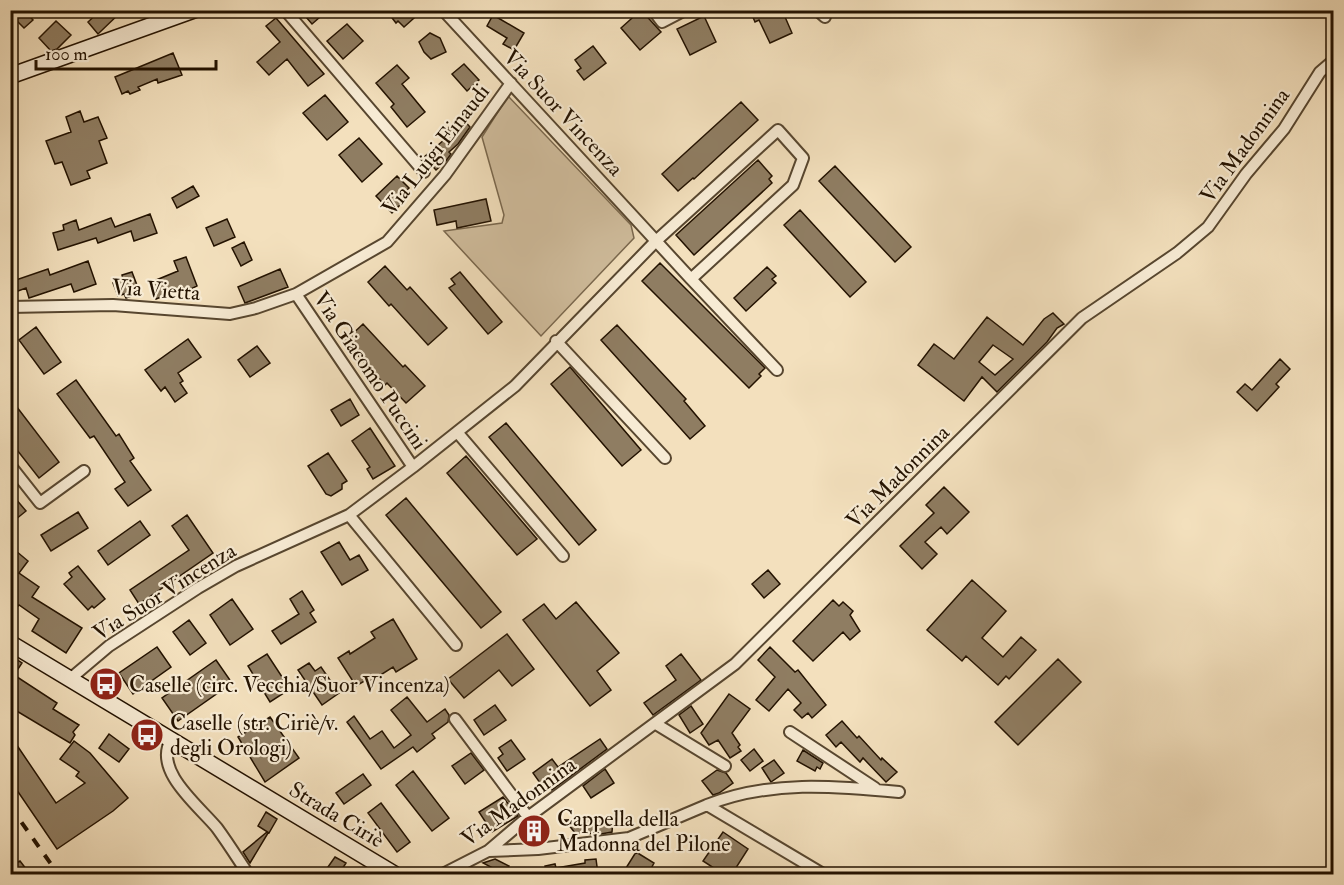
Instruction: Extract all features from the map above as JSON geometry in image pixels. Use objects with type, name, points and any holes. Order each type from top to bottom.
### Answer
[{"type":"street","points":[[10,76],[194,10]]},
{"type":"street","points":[[285,10],[424,172]]},
{"type":"street","name":"Via Suor Vincenza","points":[[443,10],[777,370]]},
{"type":"street","points":[[653,10],[662,22],[685,10]]},
{"type":"street","name":"Via Madonnina","points":[[443,874],[488,851],[528,817],[735,664],[1082,318],[1177,253],[1208,227],[1246,174],[1284,129],[1320,72],[1334,60]]},
{"type":"street","name":"Via Luigi Einaudi","points":[[296,294],[387,242],[445,175],[511,82]]},
{"type":"street","name":"Via Suor Vincenza","points":[[70,679],[109,646],[198,588],[236,566],[349,515],[413,467],[515,386],[556,341],[656,241],[778,130],[803,158],[793,185],[691,279]]},
{"type":"street","name":"Via Vietta","points":[[10,307],[113,305],[230,314],[296,294]]},
{"type":"street","name":"Via Giacomo Puccini","points":[[296,294],[413,467]]},
{"type":"street","points":[[556,341],[665,458]]},
{"type":"street","points":[[457,432],[563,556]]},
{"type":"street","points":[[10,465],[40,502],[84,471]]},
{"type":"street","points":[[349,515],[456,645]]},
{"type":"street","name":"Strada Ciriè","points":[[10,643],[394,874]]},
{"type":"street","points":[[455,719],[528,817]]},
{"type":"street","points":[[656,724],[725,766]]},
{"type":"street","points":[[790,732],[878,790]]},
{"type":"street","points":[[171,740],[165,755],[169,769],[176,781],[217,828],[248,874]]},
{"type":"street","points":[[488,851],[538,849],[629,838],[732,795],[774,788],[838,786],[899,792]]},
{"type":"street","points":[[707,805],[824,874]]},
{"type":"shaded area","points":[[508,96],[631,225],[634,238],[541,336],[444,231],[502,223],[504,215],[482,137]]},
{"type":"building","points":[[10,10],[24,10],[33,20],[24,28],[10,14]]},
{"type":"building","points":[[101,10],[123,10],[98,34],[88,22]]},
{"type":"building","points":[[300,10],[328,10],[312,24]]},
{"type":"building","points":[[386,10],[423,10],[404,27],[398,21],[396,23]]},
{"type":"building","points":[[641,10],[661,32],[640,50],[621,28]]},
{"type":"building","points":[[750,10],[782,10],[792,33],[770,43],[759,20],[755,22]]},
{"type":"building","points":[[493,15],[524,33],[514,50],[503,44],[507,38],[487,26]]},
{"type":"building","points":[[704,16],[716,42],[690,55],[677,29]]},
{"type":"building","points":[[276,18],[324,74],[308,86],[287,59],[269,75],[257,62],[280,42],[266,26]]},
{"type":"building","points":[[56,21],[71,35],[57,49],[51,51],[39,38]]},
{"type":"building","points":[[347,24],[363,41],[343,59],[327,41]]},
{"type":"building","points":[[430,33],[440,38],[446,52],[431,59],[419,42]]},
{"type":"building","points":[[593,46],[606,63],[584,80],[577,71],[581,68],[575,60]]},
{"type":"building","points":[[173,53],[182,75],[158,83],[157,79],[138,87],[140,90],[122,94],[115,77]]},
{"type":"building","points":[[464,64],[479,80],[467,91],[452,74]]},
{"type":"building","points":[[397,65],[409,78],[402,84],[425,112],[407,127],[391,107],[394,104],[376,83]]},
{"type":"building","points":[[325,95],[348,122],[327,140],[303,113]]},
{"type":"building","points":[[741,102],[758,120],[678,191],[662,174]]},
{"type":"building","points":[[80,111],[84,122],[98,117],[107,138],[99,141],[107,163],[87,171],[90,178],[71,185],[62,162],[55,164],[46,141],[71,132],[66,117]]},
{"type":"building","points":[[461,117],[470,127],[449,152],[451,154],[446,161],[436,170],[424,157],[451,134],[447,129]]},
{"type":"building","points":[[359,138],[382,164],[362,182],[339,155]]},
{"type":"building","points":[[758,160],[772,176],[769,179],[772,183],[694,255],[676,235]]},
{"type":"building","points":[[835,166],[911,247],[895,262],[819,181]]},
{"type":"building","points":[[397,176],[409,188],[401,196],[405,200],[392,213],[376,196]]},
{"type":"building","points":[[193,186],[199,196],[177,208],[172,198]]},
{"type":"building","points":[[486,199],[491,221],[457,228],[456,221],[437,225],[434,210]]},
{"type":"building","points":[[800,210],[866,282],[850,297],[784,225]]},
{"type":"building","points":[[150,214],[157,233],[134,241],[131,231],[98,243],[96,238],[58,250],[53,233],[64,230],[63,225],[76,220],[79,230],[111,218],[115,227]]},
{"type":"building","points":[[227,219],[235,237],[214,246],[206,228]]},
{"type":"building","points":[[244,242],[252,260],[241,266],[232,248]]},
{"type":"building","points":[[186,257],[197,286],[185,292],[184,288],[156,299],[149,283],[178,271],[174,261]]},
{"type":"building","points":[[88,261],[96,284],[74,292],[71,284],[29,298],[26,288],[10,294],[10,282],[48,269],[50,275]]},
{"type":"building","points":[[660,263],[765,368],[759,374],[761,376],[749,388],[642,281]]},
{"type":"building","points":[[385,266],[407,290],[410,287],[447,328],[428,345],[368,282]]},
{"type":"building","points":[[767,267],[776,276],[772,279],[776,283],[746,311],[734,298]]},
{"type":"building","points":[[280,269],[288,287],[245,303],[238,287]]},
{"type":"building","points":[[132,272],[140,293],[126,298],[124,294],[118,296],[113,283],[123,279],[122,275]]},
{"type":"building","points":[[460,272],[502,322],[488,334],[449,288],[455,284],[451,279]]},
{"type":"building","points":[[1053,313],[1064,324],[1057,328],[1047,342],[997,392],[982,377],[964,401],[918,365],[934,344],[954,359],[987,317],[1023,345],[1044,319]],"holes":[[[993,345],[1013,359],[995,375],[979,362]]]},
{"type":"building","points":[[363,324],[403,367],[405,365],[425,386],[406,403],[387,383],[385,385],[345,341]]},
{"type":"building","points":[[617,325],[686,399],[684,401],[705,426],[690,439],[601,340]]},
{"type":"building","points":[[36,327],[61,362],[44,374],[19,340]]},
{"type":"building","points":[[188,339],[201,357],[178,373],[183,381],[180,383],[187,393],[175,402],[165,387],[161,391],[145,370]]},
{"type":"building","points":[[257,346],[270,363],[250,377],[238,360]]},
{"type":"building","points":[[1280,359],[1290,369],[1276,384],[1279,387],[1257,411],[1237,392],[1245,384],[1252,390]]},
{"type":"building","points":[[570,367],[641,450],[622,466],[551,384]]},
{"type":"building","points":[[76,380],[116,436],[119,434],[134,458],[130,461],[151,490],[128,506],[115,489],[125,482],[94,436],[90,438],[57,394]]},
{"type":"building","points":[[10,398],[59,462],[39,478],[10,441]]},
{"type":"building","points":[[350,399],[359,415],[341,426],[331,410]]},
{"type":"building","points":[[506,423],[596,530],[579,545],[489,437]]},
{"type":"building","points":[[370,428],[395,466],[373,479],[367,469],[370,467],[352,441]]},
{"type":"building","points":[[328,453],[347,481],[342,484],[342,489],[331,496],[326,494],[308,466]]},
{"type":"building","points":[[466,456],[537,539],[517,555],[447,473]]},
{"type":"building","points":[[944,487],[969,512],[947,534],[941,527],[925,542],[937,554],[922,569],[900,546],[934,513],[926,505]]},
{"type":"building","points":[[10,492],[26,511],[10,524]]},
{"type":"building","points":[[406,498],[501,612],[481,628],[386,515]]},
{"type":"building","points":[[78,512],[88,528],[51,551],[41,535]]},
{"type":"building","points":[[187,515],[213,553],[139,604],[130,590],[189,550],[172,526]]},
{"type":"building","points":[[140,521],[150,535],[108,565],[98,551]]},
{"type":"building","points":[[339,542],[350,560],[359,555],[368,570],[342,585],[321,552]]},
{"type":"building","points":[[10,546],[28,561],[19,573],[39,587],[32,597],[82,628],[66,653],[32,631],[39,619],[19,605],[17,607],[10,602]]},
{"type":"building","points":[[78,566],[105,599],[88,610],[64,584],[72,577],[69,573]]},
{"type":"building","points":[[768,570],[780,584],[764,598],[752,584]]},
{"type":"building","points":[[972,580],[1006,611],[982,638],[1003,657],[1021,637],[1036,650],[1009,679],[1006,676],[998,685],[966,656],[962,661],[927,630]]},
{"type":"building","points":[[302,591],[314,610],[310,613],[316,622],[281,644],[272,631],[299,614],[290,599]]},
{"type":"building","points":[[232,599],[253,629],[230,645],[210,615]]},
{"type":"building","points":[[833,600],[839,606],[843,602],[853,611],[850,615],[860,631],[850,640],[843,632],[813,661],[793,641]]},
{"type":"building","points":[[576,602],[619,653],[597,671],[611,690],[590,706],[523,620],[544,604],[556,619]]},
{"type":"building","points":[[393,619],[417,659],[396,672],[393,667],[368,683],[366,680],[356,686],[338,658],[349,651],[350,654],[375,638],[371,632]]},
{"type":"building","points":[[189,620],[206,643],[190,655],[173,632]]},
{"type":"building","points":[[507,634],[534,669],[512,686],[499,670],[464,698],[448,679]]},
{"type":"building","points":[[157,647],[171,667],[133,694],[119,673]]},
{"type":"building","points":[[770,647],[795,672],[798,670],[826,705],[812,718],[808,713],[802,718],[794,710],[801,703],[788,689],[769,711],[756,700],[775,677],[758,660]]},
{"type":"building","points":[[267,654],[290,689],[270,702],[248,666]]},
{"type":"building","points":[[681,654],[701,680],[653,715],[644,703],[676,680],[666,666]]},
{"type":"building","points":[[10,655],[22,663],[14,675],[57,703],[53,709],[79,725],[73,732],[75,735],[70,743],[10,707]]},
{"type":"building","points":[[1058,659],[1081,682],[1018,745],[995,722]]},
{"type":"building","points":[[216,660],[232,683],[178,721],[162,698]]},
{"type":"building","points":[[309,663],[315,671],[321,667],[339,693],[322,705],[298,670]]},
{"type":"building","points":[[729,694],[750,709],[732,733],[741,751],[730,758],[718,740],[709,745],[701,733]]},
{"type":"building","points":[[407,697],[427,722],[445,709],[449,715],[448,722],[432,734],[435,738],[417,752],[413,747],[381,769],[347,722],[354,716],[370,739],[382,731],[394,748],[411,735],[391,710]]},
{"type":"building","points":[[495,705],[506,720],[484,735],[474,720]]},
{"type":"building","points":[[691,706],[703,724],[690,733],[679,715]]},
{"type":"building","points":[[270,717],[299,758],[265,782],[238,737]]},
{"type":"building","points":[[842,721],[857,738],[859,736],[881,760],[882,758],[897,772],[886,782],[863,758],[860,762],[841,742],[836,747],[826,735]]},
{"type":"building","points":[[109,734],[129,749],[119,762],[99,748]]},
{"type":"building","points":[[10,735],[56,803],[85,783],[76,776],[79,772],[60,759],[74,741],[90,753],[128,798],[113,811],[57,849],[10,780]]},
{"type":"building","points":[[600,739],[607,749],[552,790],[549,787],[545,790],[533,773],[552,759],[558,767]]},
{"type":"building","points":[[511,740],[525,759],[507,771],[498,758],[503,754],[499,748]]},
{"type":"building","points":[[754,749],[763,761],[750,771],[741,760]]},
{"type":"building","points":[[803,750],[823,763],[820,769],[817,767],[815,771],[797,761]]},
{"type":"building","points":[[471,753],[484,770],[465,784],[452,766]]},
{"type":"building","points":[[774,760],[784,773],[771,782],[762,768]]},
{"type":"building","points":[[605,769],[614,783],[591,798],[583,786]]},
{"type":"building","points":[[717,770],[726,773],[733,783],[713,795],[702,781]]},
{"type":"building","points":[[413,771],[449,818],[432,831],[396,785]]},
{"type":"building","points":[[363,774],[371,785],[344,804],[336,793]]},
{"type":"building","points":[[503,797],[518,816],[492,832],[479,812]]},
{"type":"building","points":[[381,803],[410,842],[397,852],[368,813]]},
{"type":"building","points":[[266,812],[277,819],[269,833],[258,826]]},
{"type":"building","name":"Cappella della Madonna del Pilone","points":[[539,818],[548,835],[535,842],[527,842],[522,832]]},
{"type":"building","points":[[613,819],[612,832],[601,834],[575,833],[565,820]]},
{"type":"building","points":[[723,832],[748,849],[732,874],[723,874],[703,861]]},
{"type":"building","points":[[268,833],[250,863],[243,852]]},
{"type":"building","points":[[10,852],[18,862],[20,861],[30,874],[10,874]]},
{"type":"building","points":[[636,852],[654,863],[648,874],[637,874],[626,868]]},
{"type":"building","points":[[335,857],[346,863],[339,874],[323,874]]},
{"type":"building","points":[[495,859],[509,866],[504,874],[483,863]]},
{"type":"building","points":[[596,859],[598,874],[547,874],[545,866],[555,864],[556,868]]},
{"type":"railway","points":[[10,806],[58,874]]},
{"type":"place","name":"Caselle (circ. Vecchia/Suor Vincenza)","points":[[106,684]]},
{"type":"place","name":"Caselle (str. Ciriè/v. degli Orologi)","points":[[147,735]]},
{"type":"place","name":"Cappella della Madonna del Pilone","points":[[534,831]]}]
